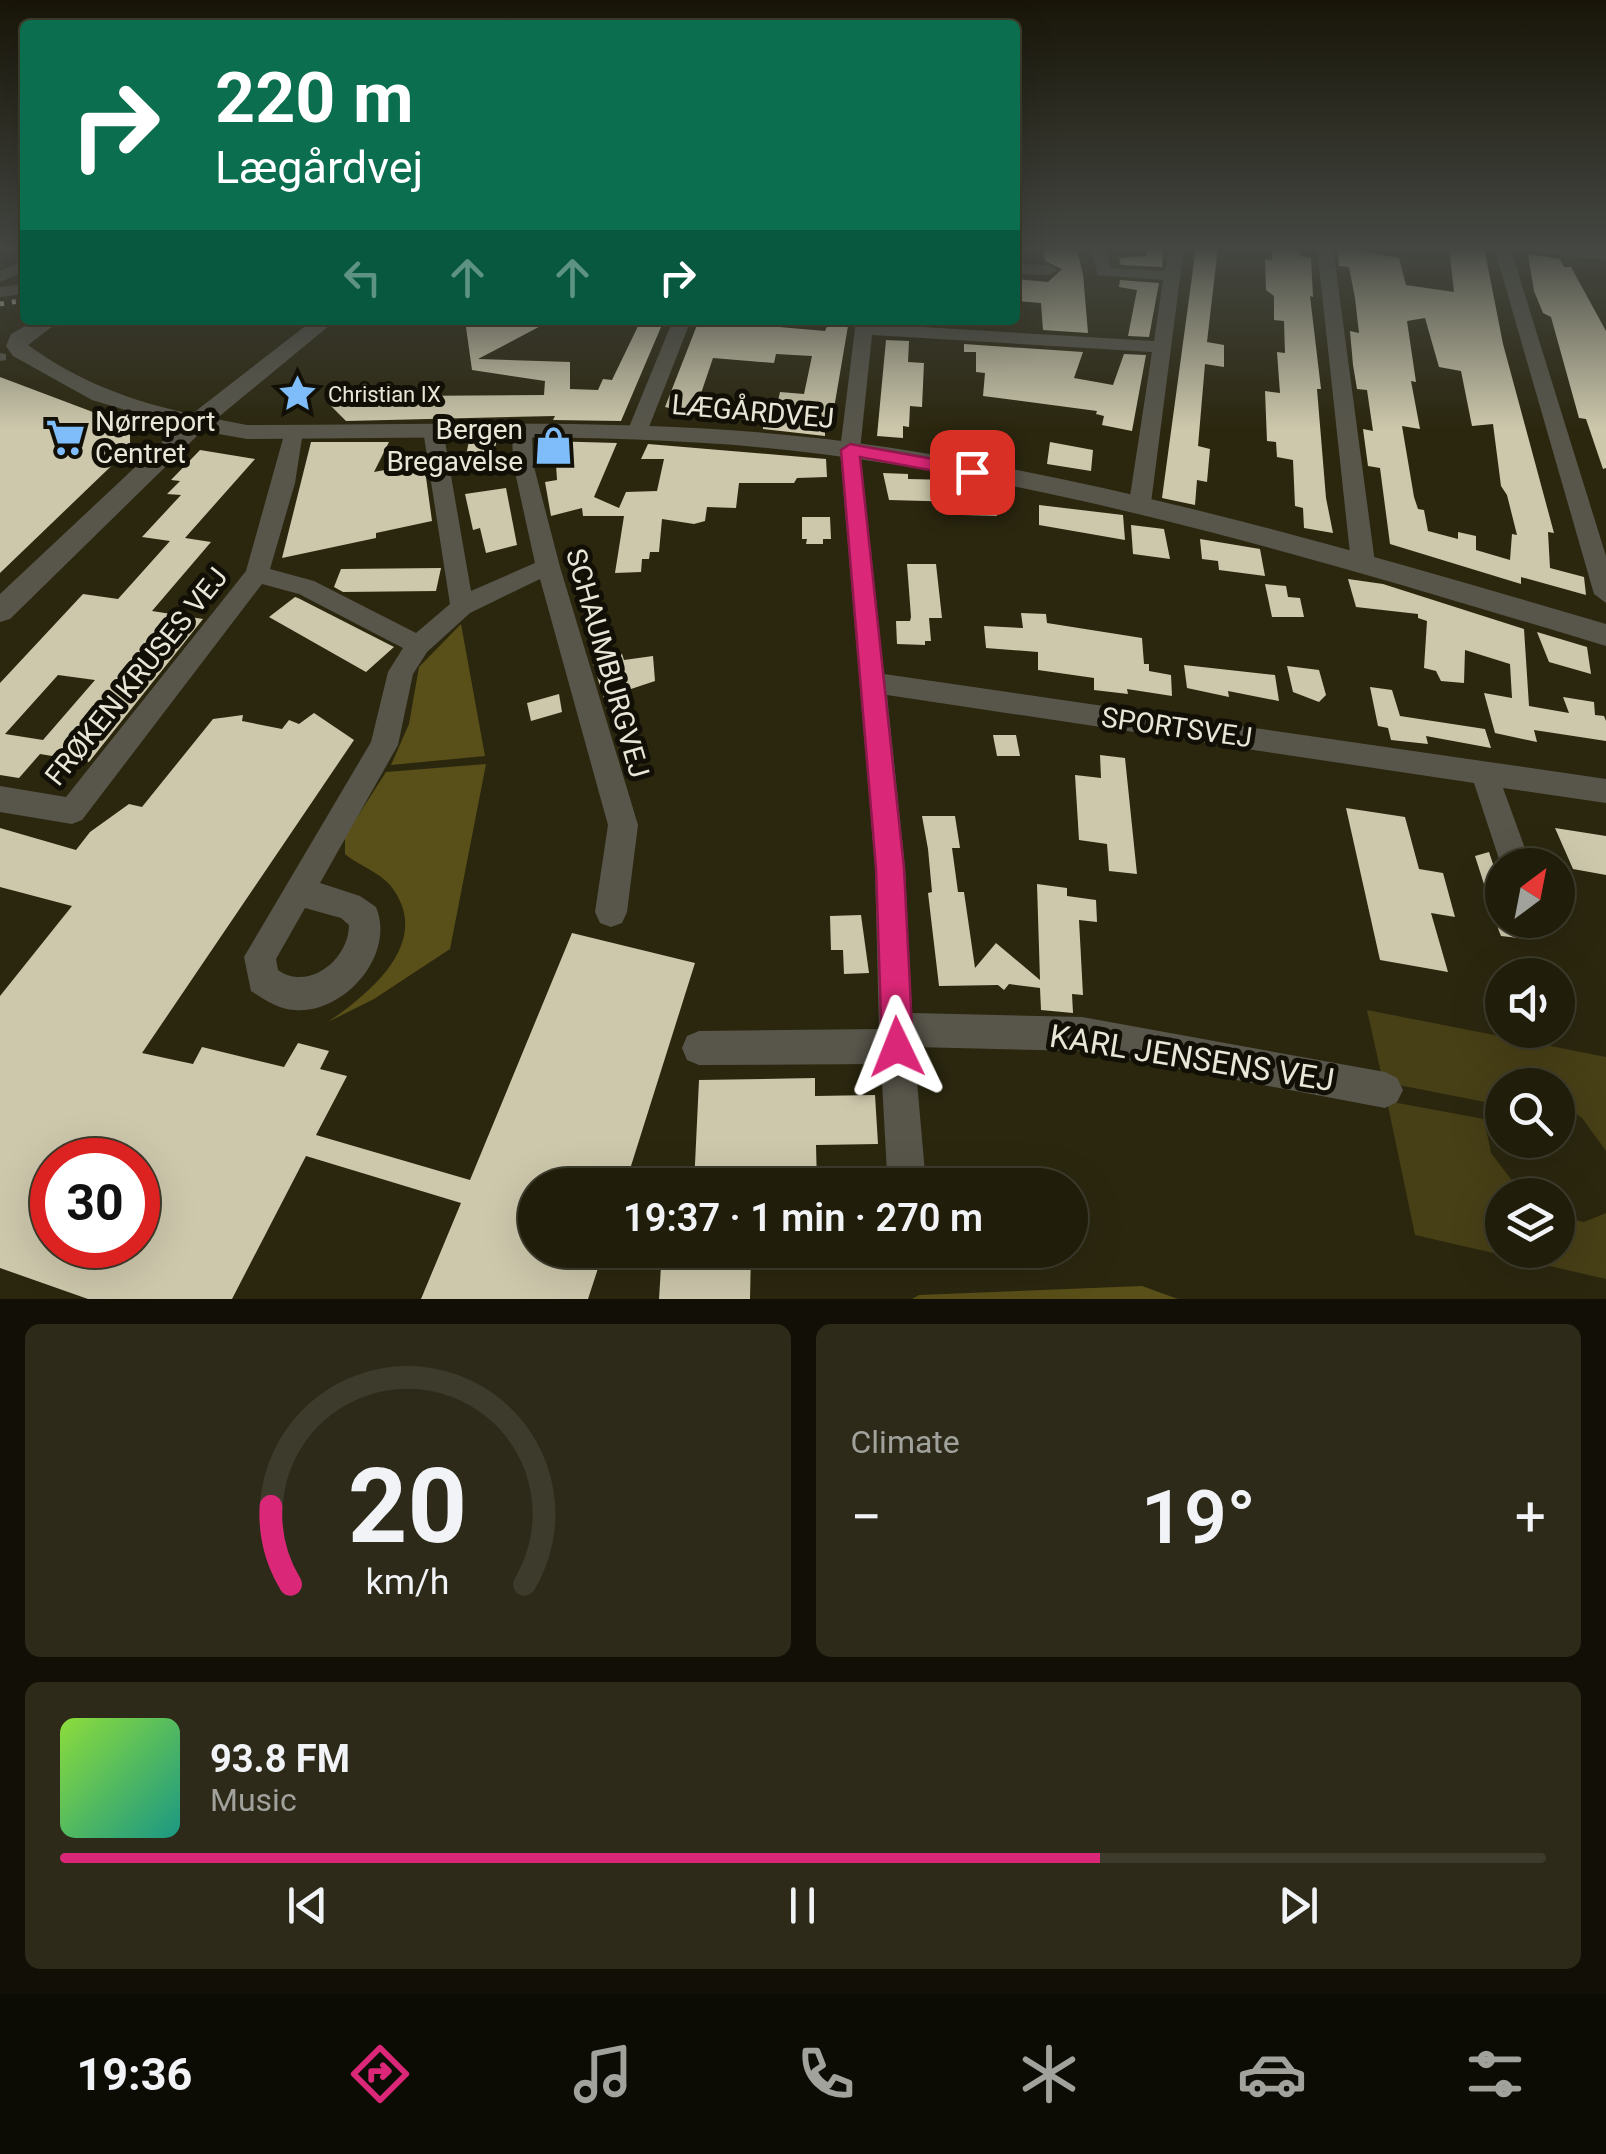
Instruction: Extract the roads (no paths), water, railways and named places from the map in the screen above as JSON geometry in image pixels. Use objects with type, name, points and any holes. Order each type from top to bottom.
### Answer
[{"type":"street","points":[[1140,503],[1167,308]]},
{"type":"street","points":[[1333,308],[1363,563]]},
{"type":"street","points":[[1520,308],[1606,594]]},
{"type":"street","points":[[5,349],[44,325]]},
{"type":"street","points":[[0,611],[196,423],[320,325]]},
{"type":"street","points":[[636,432],[680,325]]},
{"type":"street","points":[[864,325],[850,450],[890,868],[906,1168]]},
{"type":"street","points":[[876,325],[1161,348]]},
{"type":"street","name":"LÆGÅRDVEJ","points":[[5,349],[149,412],[232,429],[636,432],[850,450],[1140,503],[1363,563],[1606,635]]},
{"type":"street","points":[[433,430],[462,607]]},
{"type":"street","name":"SCHAUMBURGVEJ","points":[[522,431],[523,463],[548,567],[623,826],[610,912]]},
{"type":"street","name":"FRØKEN KRUSES VEJ","points":[[0,800],[72,811],[257,574],[284,483],[294,432]]},
{"type":"street","points":[[300,892],[384,745],[402,672],[418,645],[462,607],[548,567]]},
{"type":"street","name":"FRØKEN KRUSES VEJ","points":[[257,574],[306,587],[418,645]]},
{"type":"street","name":"SPORTSVEJ","points":[[870,682],[1606,791]]},
{"type":"street","points":[[1484,773],[1510,848]]},
{"type":"street","name":"KARL JENSENS VEJ","points":[[699,1048],[1082,1034],[1385,1090]]},
{"type":"place","name":"Christian IX","points":[[298,394]]},
{"type":"place","name":"Nørreport Centret","points":[[65,437]]},
{"type":"place","name":"Bergen Bregavelse","points":[[553,445]]}]
